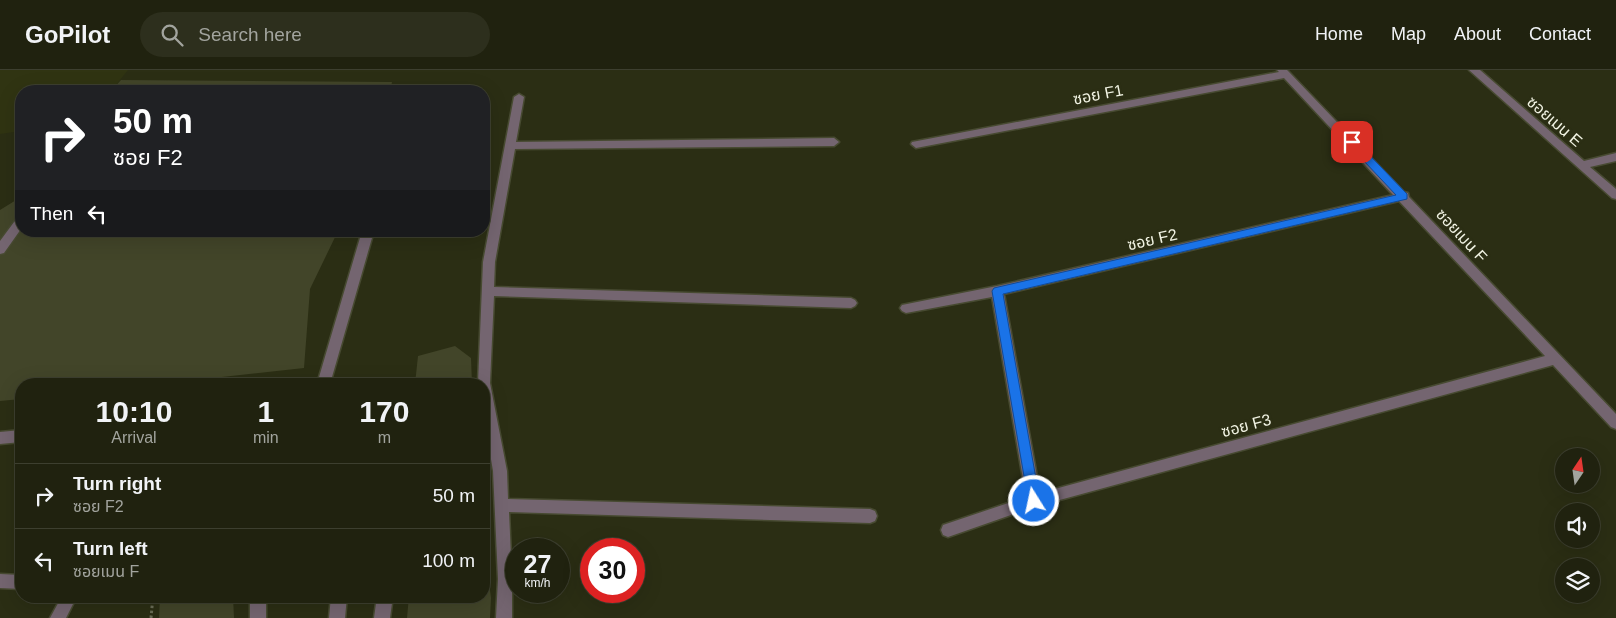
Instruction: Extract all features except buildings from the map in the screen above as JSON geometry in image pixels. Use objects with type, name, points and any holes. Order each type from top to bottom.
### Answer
[{"type":"street","name":"ซอยเมน E","points":[[1474,70],[1616,195]]},
{"type":"street","name":"ซอย F1","points":[[916,144],[1284,72]]},
{"type":"street","name":"ซอยเมน F","points":[[1284,72],[1404,196],[1616,423]]},
{"type":"street","points":[[484,378],[489,262],[520,97]]},
{"type":"street","points":[[510,146],[834,142]]},
{"type":"street","points":[[1581,165],[1616,157]]},
{"type":"street","name":"ซอย F2","points":[[906,308],[998,291],[1404,196]]},
{"type":"street","points":[[0,250],[15,229]]},
{"type":"street","points":[[325,378],[366,237]]},
{"type":"street","points":[[488,291],[851,303]]},
{"type":"street","points":[[998,291],[1034,501]]},
{"type":"street","name":"ซอย F3","points":[[948,530],[1034,501],[1555,358]]},
{"type":"street","points":[[490,416],[500,471],[505,579],[504,618]]},
{"type":"street","points":[[0,438],[15,437]]},
{"type":"street","points":[[502,505],[870,516]]},
{"type":"street","points":[[0,581],[15,582]]},
{"type":"street","points":[[58,618],[66,603]]},
{"type":"street","points":[[258,603],[258,618]]},
{"type":"street","points":[[337,618],[338,603]]},
{"type":"street","points":[[382,618],[384,603]]},
{"type":"path","points":[[151,618],[152,603]]},
{"type":"shaded area","points":[[0,70],[128,70],[116,85],[15,85],[15,132],[0,134]]},
{"type":"shaded area","points":[[121,80],[392,82],[391,85],[116,85]]},
{"type":"shaded area","points":[[15,201],[15,237],[335,237],[310,289],[304,368],[213,378],[15,378],[15,400],[0,401],[0,210]]},
{"type":"shaded area","points":[[455,346],[471,358],[472,378],[416,378],[418,356]]},
{"type":"shaded area","points":[[490,590],[491,598],[490,618],[407,618],[408,603],[490,603]]},
{"type":"shaded area","points":[[160,603],[233,603],[234,618],[159,618]]},
{"type":"route","points":[[1034,501],[998,291],[1404,196],[1352,142]]}]
